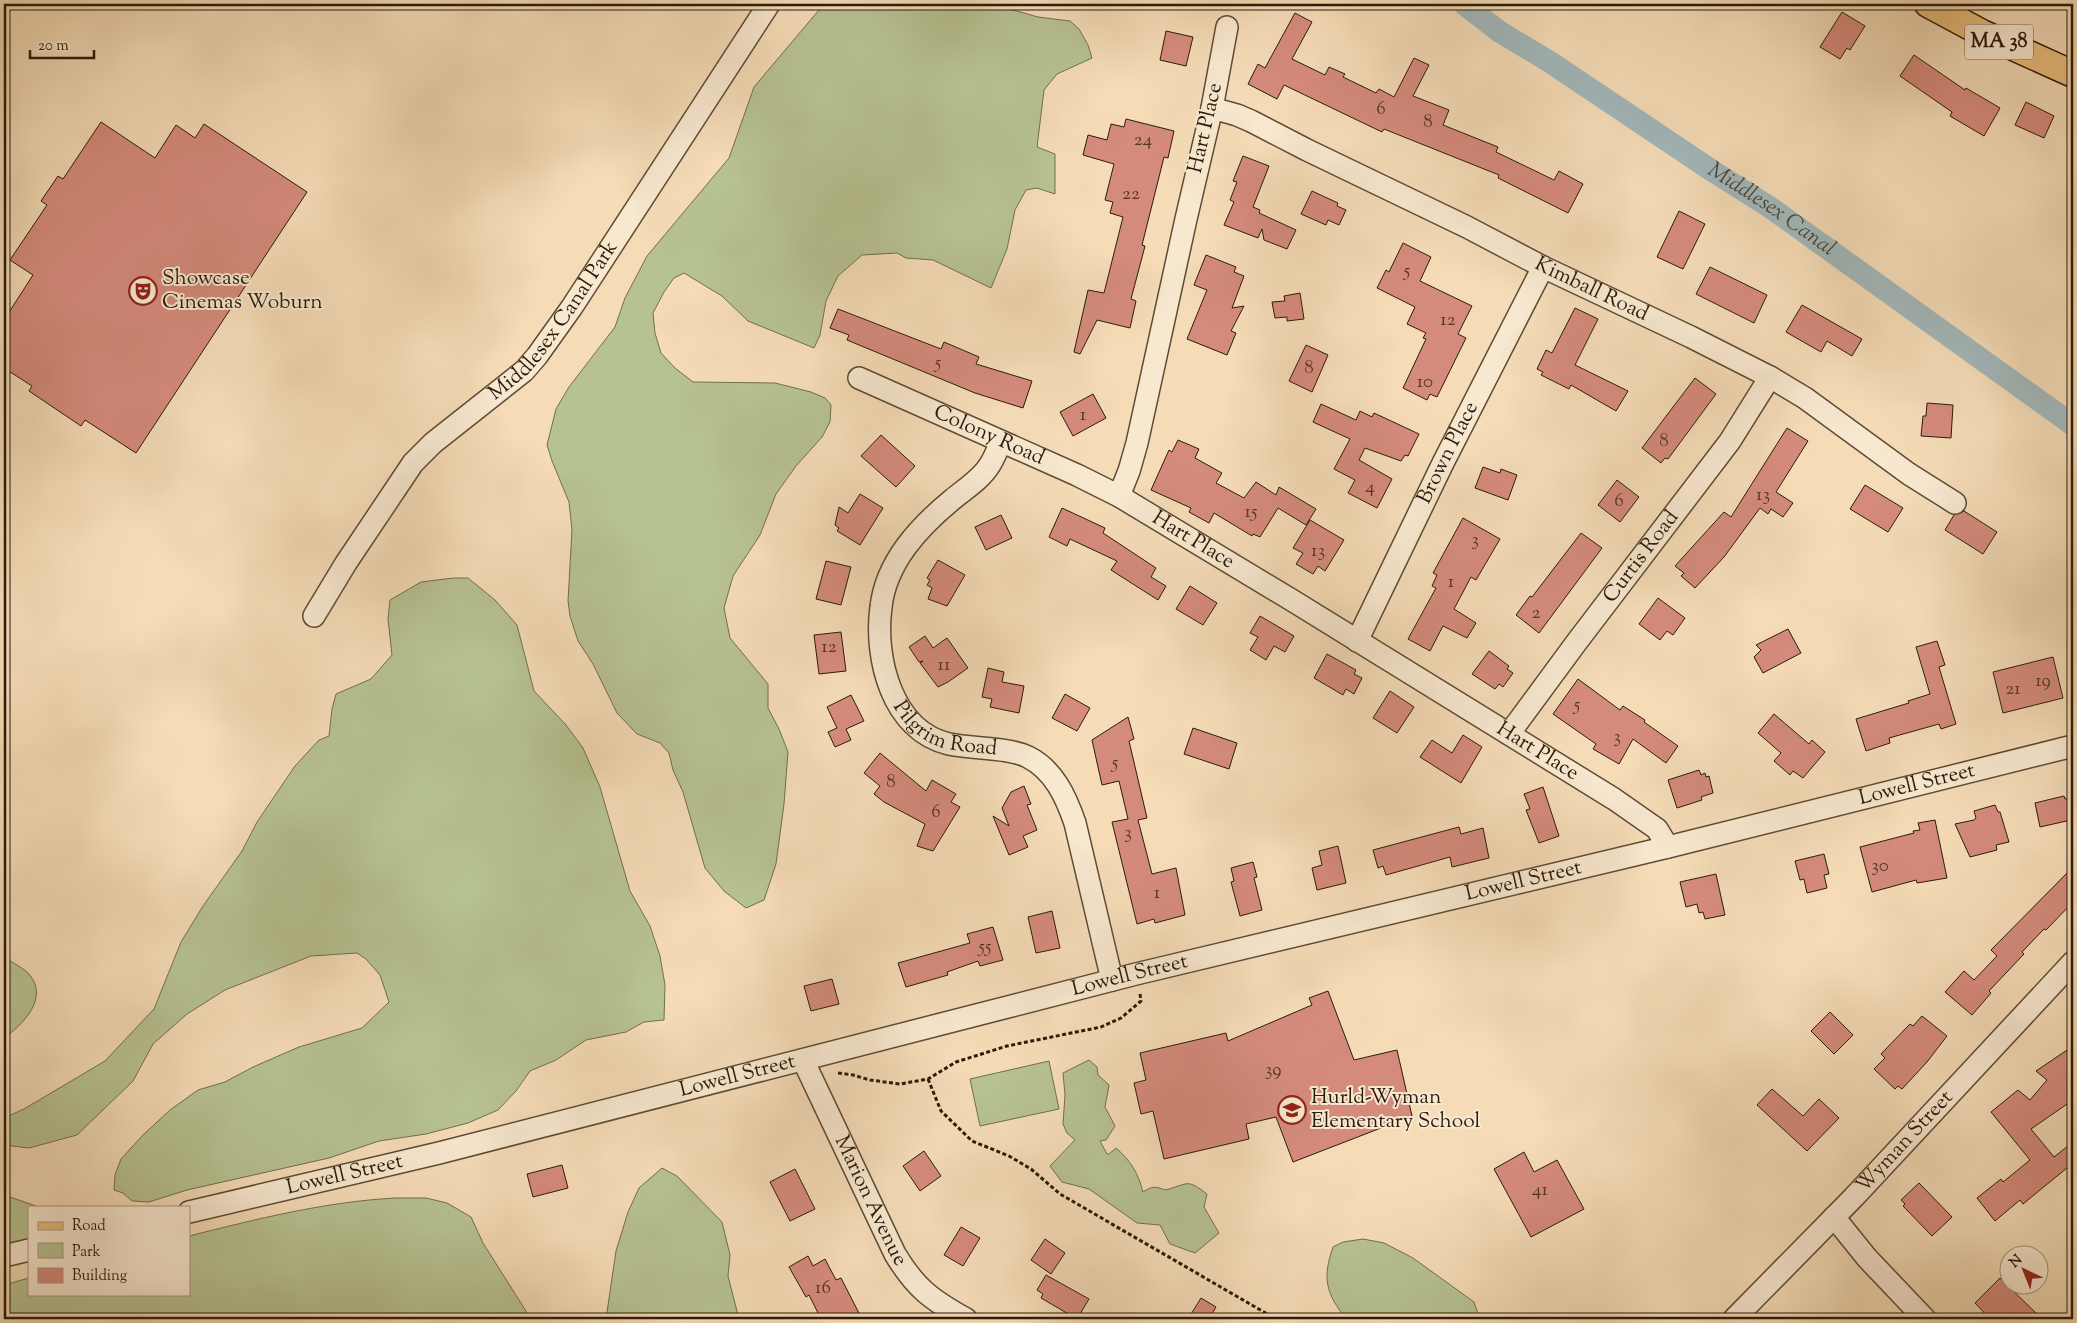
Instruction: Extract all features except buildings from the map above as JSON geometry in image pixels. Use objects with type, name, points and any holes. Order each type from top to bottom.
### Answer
[{"type":"main road","name":"MA 38","points":[[1929,4],[1982,33],[2073,74]]},
{"type":"street","name":"Middlesex Canal Park","points":[[314,616],[389,497],[416,458],[447,431],[507,385],[537,356],[572,307],[769,4]]},
{"type":"street","name":"Hart Place","points":[[1227,27],[1212,108],[1137,443],[1119,496],[1509,734],[1651,824],[1660,832],[1668,847]]},
{"type":"street","name":"Kimball Road","points":[[1212,108],[1251,121],[1467,227],[1543,267],[1691,337],[1770,377],[1804,398],[1909,474],[1954,503]]},
{"type":"street","name":"Brown Place","points":[[1357,641],[1443,463],[1543,267]]},
{"type":"street","name":"Curtis Road","points":[[1509,734],[1730,441],[1770,377]]},
{"type":"street","name":"Colony Road","points":[[859,378],[1077,475],[1119,496]]},
{"type":"street","name":"Pilgrim Road","points":[[1001,442],[986,471],[925,524],[907,544],[894,565],[885,587],[880,614],[883,661],[896,702],[909,720],[923,732],[950,744],[1023,754],[1044,767],[1057,782],[1075,823],[1112,980]]},
{"type":"street","name":"Lowell Street","points":[[190,1212],[439,1152],[1112,980],[1668,847],[2073,746]]},
{"type":"street","name":"Wyman Street","points":[[1734,1319],[1834,1217],[2073,962]]},
{"type":"street","name":"Marion Avenue","points":[[803,1060],[896,1254],[913,1281],[937,1312],[966,1319]]},
{"type":"street","points":[[1834,1217],[1868,1258],[1925,1319]]},
{"type":"street","points":[[4,1256],[28,1250]]},
{"type":"path","points":[[836,1073],[900,1084],[928,1079],[956,1062],[1007,1046],[1101,1027],[1121,1018],[1141,1001],[1139,988]]},
{"type":"path","points":[[928,1079],[941,1111],[972,1141],[1016,1160],[1031,1169],[1060,1194],[1276,1319]]},
{"type":"green space","points":[[824,4],[992,4],[1038,17],[1070,21],[1079,29],[1088,45],[1092,58],[1057,74],[1044,90],[1037,147],[1055,154],[1055,194],[1037,188],[1026,190],[1015,210],[1007,249],[991,288],[933,260],[906,258],[897,253],[862,255],[838,276],[826,301],[820,335],[814,348],[748,321],[722,296],[684,273],[674,278],[653,313],[655,333],[661,353],[675,368],[693,382],[775,383],[811,392],[825,398],[831,405],[830,422],[822,437],[796,466],[776,494],[760,535],[733,576],[724,608],[730,638],[768,684],[768,708],[788,752],[784,804],[776,864],[764,900],[746,908],[724,891],[705,868],[683,792],[673,770],[669,753],[660,743],[637,734],[617,713],[593,664],[578,641],[570,616],[568,601],[572,530],[569,502],[547,445],[556,409],[569,387],[615,327],[625,298],[647,256],[729,158],[754,87]]},
{"type":"green space","points":[[468,578],[495,600],[517,625],[534,691],[566,725],[583,748],[600,787],[630,891],[650,926],[660,956],[665,985],[664,1020],[644,1022],[626,1032],[586,1040],[556,1060],[530,1071],[516,1091],[498,1110],[468,1123],[426,1134],[379,1141],[329,1158],[187,1190],[149,1202],[132,1201],[123,1193],[114,1190],[115,1175],[121,1159],[170,1110],[198,1090],[225,1082],[253,1067],[299,1047],[362,1028],[389,1002],[380,975],[366,959],[357,953],[311,956],[225,990],[187,1014],[153,1044],[133,1081],[77,1135],[29,1148],[4,1145],[4,1118],[24,1109],[105,1061],[154,1009],[181,942],[203,906],[242,851],[257,822],[295,766],[319,740],[329,736],[336,694],[371,679],[392,655],[388,619],[390,600],[421,582]]},
{"type":"green space","points":[[4,957],[27,972],[34,981],[36,1000],[26,1017],[4,1038]]},
{"type":"green space","points":[[1089,1060],[1097,1067],[1098,1075],[1109,1085],[1105,1107],[1115,1126],[1106,1140],[1100,1141],[1107,1154],[1116,1148],[1121,1153],[1133,1168],[1143,1192],[1156,1187],[1165,1190],[1183,1184],[1191,1184],[1207,1194],[1204,1207],[1219,1233],[1195,1253],[1170,1244],[1160,1225],[1137,1223],[1089,1189],[1062,1182],[1050,1166],[1075,1140],[1067,1133],[1063,1124],[1065,1095],[1063,1073]]},
{"type":"green space","points":[[1049,1061],[1059,1109],[980,1126],[970,1079]]},
{"type":"green space","points":[[662,1168],[677,1176],[722,1222],[730,1255],[728,1276],[739,1319],[606,1319],[616,1251],[628,1212],[639,1188]]},
{"type":"green space","points":[[4,1195],[36,1206],[28,1206],[28,1243],[4,1244]]},
{"type":"green space","points":[[426,1198],[447,1203],[471,1217],[483,1243],[531,1319],[4,1319],[4,1285],[28,1278],[28,1296],[190,1296],[190,1236],[317,1207],[369,1200]]},
{"type":"green space","points":[[1363,1239],[1384,1243],[1413,1258],[1474,1302],[1480,1319],[1346,1319],[1330,1293],[1327,1277],[1330,1258],[1333,1247],[1343,1242]]},
{"type":"waterway","name":"Middlesex Canal","points":[[1464,4],[1500,32],[1550,62],[1771,208],[2073,425]]},
{"type":"place","name":"Showcase Cinemas Woburn","points":[[143,291]]},
{"type":"place","name":"Hurld-Wyman Elementary School","points":[[1292,1110]]}]
